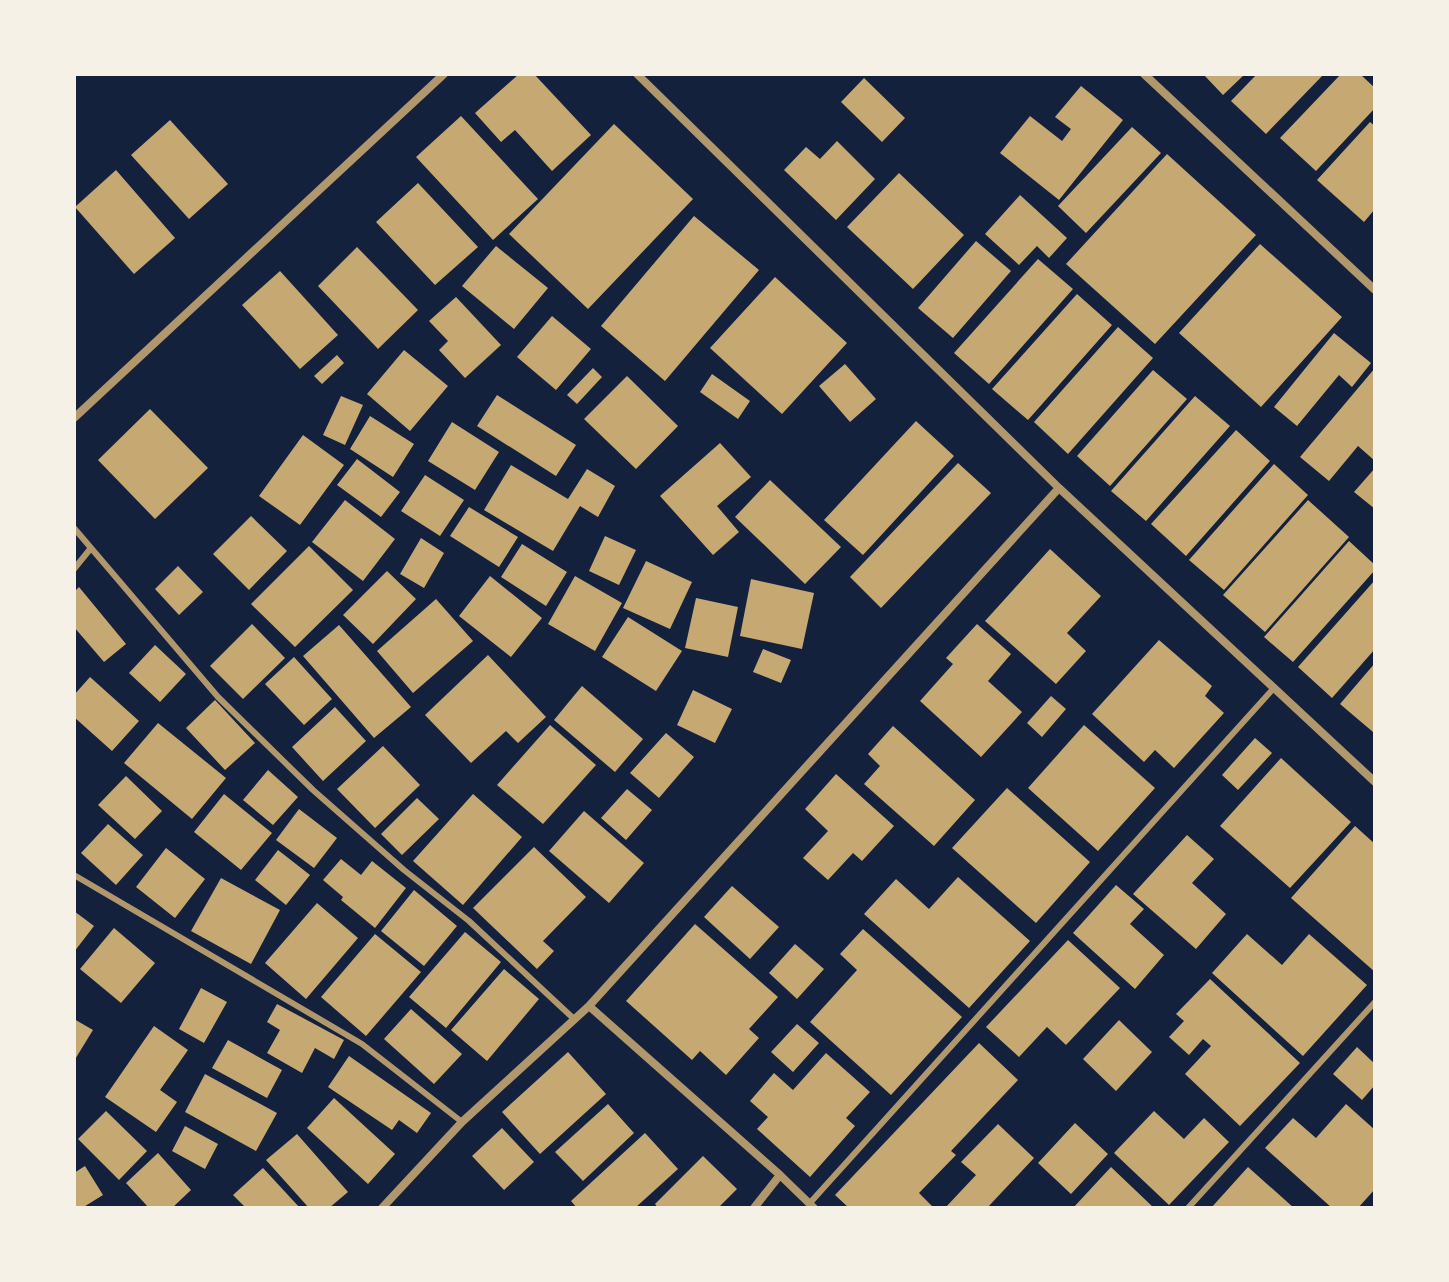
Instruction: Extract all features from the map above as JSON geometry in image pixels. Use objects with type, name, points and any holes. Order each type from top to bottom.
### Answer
[{"type":"street","points":[[74,418],[444,74]]},
{"type":"street","points":[[637,74],[1059,488],[1375,782]]},
{"type":"street","points":[[1144,74],[1375,290]]},
{"type":"street","points":[[382,1208],[462,1122],[589,1006],[1059,488]]},
{"type":"street","points":[[589,1006],[812,1206]]},
{"type":"street","points":[[754,1208],[780,1175]]},
{"type":"lane","points":[[74,528],[218,697],[404,870],[469,921],[574,1019]]},
{"type":"lane","points":[[74,569],[91,548]]},
{"type":"lane","points":[[812,1206],[1273,689]]},
{"type":"lane","points":[[74,875],[362,1044],[462,1122]]},
{"type":"lane","points":[[1188,1208],[1375,1002]]},
{"type":"building","points":[[519,74],[534,74],[591,135],[552,171],[515,130],[501,142],[475,113]]},
{"type":"building","points":[[1203,74],[1245,74],[1223,95]]},
{"type":"building","points":[[1257,74],[1324,74],[1266,134],[1231,101]]},
{"type":"building","points":[[1341,74],[1360,74],[1375,88],[1375,108],[1316,171],[1280,138]]},
{"type":"building","points":[[864,78],[905,118],[882,142],[841,102]]},
{"type":"building","points":[[1081,86],[1123,120],[1059,200],[1000,153],[1030,116],[1062,141],[1071,129],[1055,117]]},
{"type":"building","points":[[461,116],[538,199],[493,240],[416,157]]},
{"type":"building","points":[[170,120],[228,184],[189,219],[131,155]]},
{"type":"building","points":[[1370,122],[1375,126],[1375,209],[1364,222],[1317,180]]},
{"type":"building","points":[[614,124],[693,199],[588,309],[509,234]]},
{"type":"building","points":[[1132,127],[1161,153],[1086,233],[1058,206]]},
{"type":"building","points":[[837,141],[875,179],[836,220],[784,170],[806,147],[820,159]]},
{"type":"building","points":[[1167,154],[1256,235],[1155,344],[1066,264]]},
{"type":"building","points":[[116,170],[175,238],[134,274],[75,207]]},
{"type":"building","points":[[899,173],[964,235],[913,289],[847,227]]},
{"type":"building","points":[[418,183],[478,247],[435,285],[376,222]]},
{"type":"building","points":[[1020,195],[1067,238],[1049,258],[1037,246],[1019,265],[985,234]]},
{"type":"building","points":[[694,216],[759,270],[665,381],[601,326]]},
{"type":"building","points":[[976,241],[1011,271],[953,338],[918,308]]},
{"type":"building","points":[[1260,244],[1342,317],[1261,407],[1179,333]]},
{"type":"building","points":[[496,246],[548,288],[514,329],[462,286]]},
{"type":"building","points":[[357,247],[418,310],[378,349],[318,286]]},
{"type":"building","points":[[1038,259],[1073,289],[989,384],[954,353]]},
{"type":"building","points":[[280,271],[338,335],[300,369],[242,305]]},
{"type":"building","points":[[775,277],[847,343],[782,414],[710,348]]},
{"type":"building","points":[[1077,294],[1112,325],[1028,420],[992,389]]},
{"type":"building","points":[[456,297],[501,345],[465,378],[439,350],[448,341],[429,321]]},
{"type":"building","points":[[552,316],[591,349],[556,390],[517,357]]},
{"type":"building","points":[[1118,327],[1153,358],[1068,454],[1034,422]]},
{"type":"building","points":[[1334,333],[1371,363],[1352,387],[1339,375],[1297,426],[1274,407]]},
{"type":"building","points":[[404,350],[448,386],[410,431],[367,394]]},
{"type":"building","points":[[337,355],[344,363],[322,384],[314,376]]},
{"type":"building","points":[[845,364],[876,399],[850,422],[819,386]]},
{"type":"building","points":[[593,368],[602,377],[577,404],[567,395]]},
{"type":"building","points":[[1375,368],[1375,461],[1358,446],[1329,481],[1300,457]]},
{"type":"building","points":[[1153,370],[1187,399],[1110,486],[1077,456]]},
{"type":"building","points":[[712,374],[750,401],[738,419],[700,392]]},
{"type":"building","points":[[627,376],[678,426],[636,469],[584,419]]},
{"type":"building","points":[[497,395],[576,445],[556,476],[477,426]]},
{"type":"building","points":[[341,396],[363,405],[345,445],[323,435]]},
{"type":"building","points":[[1195,396],[1230,426],[1146,521],[1111,491]]},
{"type":"building","points":[[150,409],[208,468],[155,519],[98,460]]},
{"type":"building","points":[[370,416],[414,444],[393,477],[350,449]]},
{"type":"building","points":[[916,421],[954,456],[863,555],[824,520]]},
{"type":"building","points":[[452,422],[499,452],[475,490],[428,461]]},
{"type":"building","points":[[1236,430],[1270,461],[1186,556],[1151,524]]},
{"type":"building","points":[[303,435],[344,465],[300,525],[259,496]]},
{"type":"building","points":[[720,443],[751,477],[717,506],[739,532],[713,555],[660,496]]},
{"type":"building","points":[[357,459],[400,492],[381,517],[337,485]]},
{"type":"building","points":[[958,463],[991,493],[881,608],[850,577]]},
{"type":"building","points":[[1274,464],[1308,495],[1224,590],[1189,560]]},
{"type":"building","points":[[511,465],[568,499],[587,469],[615,486],[598,517],[580,506],[553,551],[484,510]]},
{"type":"building","points":[[1375,468],[1375,509],[1354,492]]},
{"type":"building","points":[[425,475],[464,500],[440,536],[401,511]]},
{"type":"building","points":[[770,480],[841,547],[805,584],[735,517]]},
{"type":"building","points":[[345,500],[395,539],[363,581],[312,542]]},
{"type":"building","points":[[1308,500],[1349,537],[1265,632],[1223,595]]},
{"type":"building","points":[[469,507],[518,537],[499,567],[450,536]]},
{"type":"building","points":[[251,516],[287,551],[249,590],[213,554]]},
{"type":"building","points":[[605,536],[636,550],[619,585],[589,571]]},
{"type":"building","points":[[421,538],[444,553],[424,588],[400,574]]},
{"type":"building","points":[[1349,541],[1375,565],[1375,570],[1293,662],[1264,637]]},
{"type":"building","points":[[522,544],[567,572],[546,606],[501,577]]},
{"type":"building","points":[[309,546],[353,590],[295,647],[251,604]]},
{"type":"building","points":[[1050,549],[1101,596],[1067,633],[1086,651],[1056,684],[985,621]]},
{"type":"building","points":[[646,561],[692,582],[670,629],[623,608]]},
{"type":"building","points":[[178,566],[203,592],[179,615],[155,589]]},
{"type":"building","points":[[387,571],[416,599],[373,644],[343,615]]},
{"type":"building","points":[[490,576],[542,618],[511,657],[459,616]]},
{"type":"building","points":[[575,576],[622,603],[595,651],[548,624]]},
{"type":"building","points":[[751,579],[814,593],[802,649],[740,636]]},
{"type":"building","points":[[1375,580],[1375,649],[1332,698],[1298,667]]},
{"type":"building","points":[[79,587],[126,644],[104,662],[74,627],[74,592]]},
{"type":"building","points":[[696,598],[738,607],[728,657],[685,648]]},
{"type":"building","points":[[436,599],[473,641],[413,693],[377,651]]},
{"type":"building","points":[[628,617],[682,651],[656,691],[602,657]]},
{"type":"building","points":[[252,624],[285,658],[243,699],[210,666]]},
{"type":"building","points":[[977,624],[1011,654],[988,681],[1022,712],[981,757],[920,701],[953,664],[946,658]]},
{"type":"building","points":[[339,625],[411,707],[374,738],[303,656]]},
{"type":"building","points":[[1159,640],[1212,686],[1205,696],[1224,713],[1174,768],[1155,750],[1144,762],[1092,714]]},
{"type":"building","points":[[155,645],[186,674],[160,702],[129,673]]},
{"type":"building","points":[[763,649],[791,660],[781,683],[753,672]]},
{"type":"building","points":[[488,655],[546,717],[518,743],[506,731],[471,763],[425,715]]},
{"type":"building","points":[[294,657],[332,699],[304,725],[265,684]]},
{"type":"building","points":[[1375,663],[1375,730],[1373,732],[1340,704]]},
{"type":"building","points":[[90,677],[139,721],[112,751],[74,717],[74,695]]},
{"type":"building","points":[[582,686],[643,739],[615,772],[554,720]]},
{"type":"building","points":[[693,690],[732,709],[715,743],[677,725]]},
{"type":"building","points":[[1051,696],[1066,709],[1042,737],[1027,723]]},
{"type":"building","points":[[215,700],[255,743],[225,770],[186,728]]},
{"type":"building","points":[[335,707],[366,741],[323,781],[292,747]]},
{"type":"building","points":[[158,723],[226,778],[192,819],[124,763]]},
{"type":"building","points":[[550,725],[596,765],[543,824],[497,785]]},
{"type":"building","points":[[1084,725],[1155,788],[1098,851],[1028,788]]},
{"type":"building","points":[[893,726],[975,800],[934,846],[864,784],[880,766],[868,754]]},
{"type":"building","points":[[666,733],[694,757],[659,798],[630,773]]},
{"type":"building","points":[[1255,738],[1272,753],[1238,790],[1222,775]]},
{"type":"building","points":[[383,746],[420,785],[375,828],[337,789]]},
{"type":"building","points":[[1281,758],[1351,822],[1290,888],[1220,826]]},
{"type":"building","points":[[268,770],[298,797],[273,825],[243,800]]},
{"type":"building","points":[[836,774],[894,826],[862,861],[853,853],[828,880],[803,858],[828,831],[805,809]]},
{"type":"building","points":[[126,776],[162,811],[135,839],[98,805]]},
{"type":"building","points":[[1007,788],[1090,862],[1036,923],[952,848]]},
{"type":"building","points":[[627,789],[652,810],[626,840],[601,818]]},
{"type":"building","points":[[224,794],[272,833],[241,870],[194,832]]},
{"type":"building","points":[[473,794],[522,837],[463,905],[413,861]]},
{"type":"building","points":[[417,798],[439,819],[402,855],[381,834]]},
{"type":"building","points":[[299,809],[337,838],[314,868],[276,840]]},
{"type":"building","points":[[584,811],[644,863],[609,903],[549,851]]},
{"type":"building","points":[[108,824],[143,855],[116,885],[81,853]]},
{"type":"building","points":[[1355,826],[1375,844],[1375,972],[1291,898]]},
{"type":"building","points":[[1187,835],[1214,859],[1192,883],[1226,914],[1196,949],[1133,894]]},
{"type":"building","points":[[534,847],[586,897],[543,941],[554,951],[537,969],[473,908]]},
{"type":"building","points":[[166,848],[205,879],[175,918],[136,887]]},
{"type":"building","points":[[278,850],[310,875],[286,905],[255,880]]},
{"type":"building","points":[[341,859],[361,875],[372,861],[406,888],[375,928],[341,900],[343,897],[323,880]]},
{"type":"building","points":[[958,877],[1030,941],[969,1008],[864,914],[896,879],[929,909]]},
{"type":"building","points":[[221,878],[280,910],[251,964],[191,931]]},
{"type":"building","points":[[1116,885],[1144,909],[1130,924],[1164,955],[1135,989],[1073,933]]},
{"type":"building","points":[[732,886],[779,927],[750,959],[704,917]]},
{"type":"building","points":[[414,890],[457,926],[424,966],[381,931]]},
{"type":"building","points":[[317,903],[358,938],[306,999],[265,963]]},
{"type":"building","points":[[74,911],[94,926],[74,952]]},
{"type":"building","points":[[695,924],[778,997],[749,1029],[759,1038],[726,1075],[700,1051],[692,1060],[626,1001]]},
{"type":"building","points":[[114,928],[155,963],[121,1003],[80,969]]},
{"type":"building","points":[[863,929],[962,1017],[891,1095],[810,1022],[857,970],[840,954]]},
{"type":"building","points":[[465,932],[501,962],[446,1028],[409,997]]},
{"type":"building","points":[[375,934],[421,972],[366,1036],[321,997]]},
{"type":"building","points":[[1247,934],[1282,965],[1309,934],[1367,985],[1303,1056],[1212,973]]},
{"type":"building","points":[[1068,940],[1120,988],[1066,1045],[1047,1027],[1019,1057],[986,1027]]},
{"type":"building","points":[[795,944],[824,969],[797,999],[769,973]]},
{"type":"building","points":[[504,969],[539,999],[487,1061],[451,1030]]},
{"type":"building","points":[[1210,979],[1300,1063],[1240,1126],[1185,1074],[1211,1046],[1203,1039],[1189,1055],[1169,1037],[1184,1021],[1176,1014]]},
{"type":"building","points":[[201,988],[227,1002],[204,1043],[179,1029]]},
{"type":"building","points":[[277,1004],[344,1040],[334,1059],[315,1048],[302,1073],[267,1053],[280,1030],[267,1022]]},
{"type":"building","points":[[411,1009],[462,1054],[434,1084],[384,1039]]},
{"type":"building","points":[[74,1019],[93,1030],[74,1061]]},
{"type":"building","points":[[1119,1020],[1152,1052],[1116,1091],[1083,1059]]},
{"type":"building","points":[[797,1024],[819,1043],[793,1072],[771,1052]]},
{"type":"building","points":[[154,1026],[188,1050],[160,1090],[177,1102],[156,1132],[105,1097]]},
{"type":"building","points":[[228,1040],[282,1070],[267,1098],[212,1068]]},
{"type":"building","points":[[979,1043],[1018,1080],[951,1151],[956,1155],[919,1193],[934,1208],[849,1208],[835,1195]]},
{"type":"building","points":[[1357,1047],[1375,1064],[1375,1085],[1362,1100],[1333,1074]]},
{"type":"building","points":[[568,1052],[606,1094],[540,1154],[502,1112]]},
{"type":"building","points":[[826,1053],[870,1092],[846,1118],[855,1126],[810,1177],[757,1129],[768,1117],[750,1101],[774,1073],[793,1090]]},
{"type":"building","points":[[349,1056],[431,1113],[417,1133],[399,1120],[392,1130],[328,1087]]},
{"type":"building","points":[[205,1074],[277,1113],[256,1151],[185,1112]]},
{"type":"building","points":[[334,1098],[395,1154],[368,1184],[307,1128]]},
{"type":"building","points":[[608,1104],[634,1133],[583,1181],[555,1152]]},
{"type":"building","points":[[1346,1104],[1375,1130],[1375,1189],[1358,1208],[1332,1208],[1265,1148],[1293,1118],[1316,1138]]},
{"type":"building","points":[[106,1111],[147,1151],[119,1180],[78,1139]]},
{"type":"building","points":[[1154,1111],[1184,1139],[1204,1118],[1229,1142],[1169,1205],[1114,1153]]},
{"type":"building","points":[[1075,1123],[1108,1154],[1071,1194],[1038,1163]]},
{"type":"building","points":[[998,1124],[1034,1158],[987,1208],[945,1208],[976,1175],[961,1162]]},
{"type":"building","points":[[185,1126],[218,1144],[205,1169],[172,1151]]},
{"type":"building","points":[[502,1128],[534,1162],[504,1190],[472,1156]]},
{"type":"building","points":[[645,1133],[678,1169],[635,1208],[577,1208],[571,1201]]},
{"type":"building","points":[[297,1134],[348,1192],[329,1208],[309,1208],[266,1160]]},
{"type":"building","points":[[158,1153],[191,1190],[172,1208],[149,1208],[126,1183]]},
{"type":"building","points":[[703,1156],[737,1189],[718,1208],[658,1208],[655,1204]]},
{"type":"building","points":[[85,1166],[103,1195],[82,1208],[74,1208],[74,1173]]},
{"type":"building","points":[[1111,1167],[1154,1208],[1073,1208]]},
{"type":"building","points":[[1248,1167],[1294,1208],[1211,1208]]},
{"type":"building","points":[[263,1168],[300,1208],[246,1208],[233,1195]]}]
